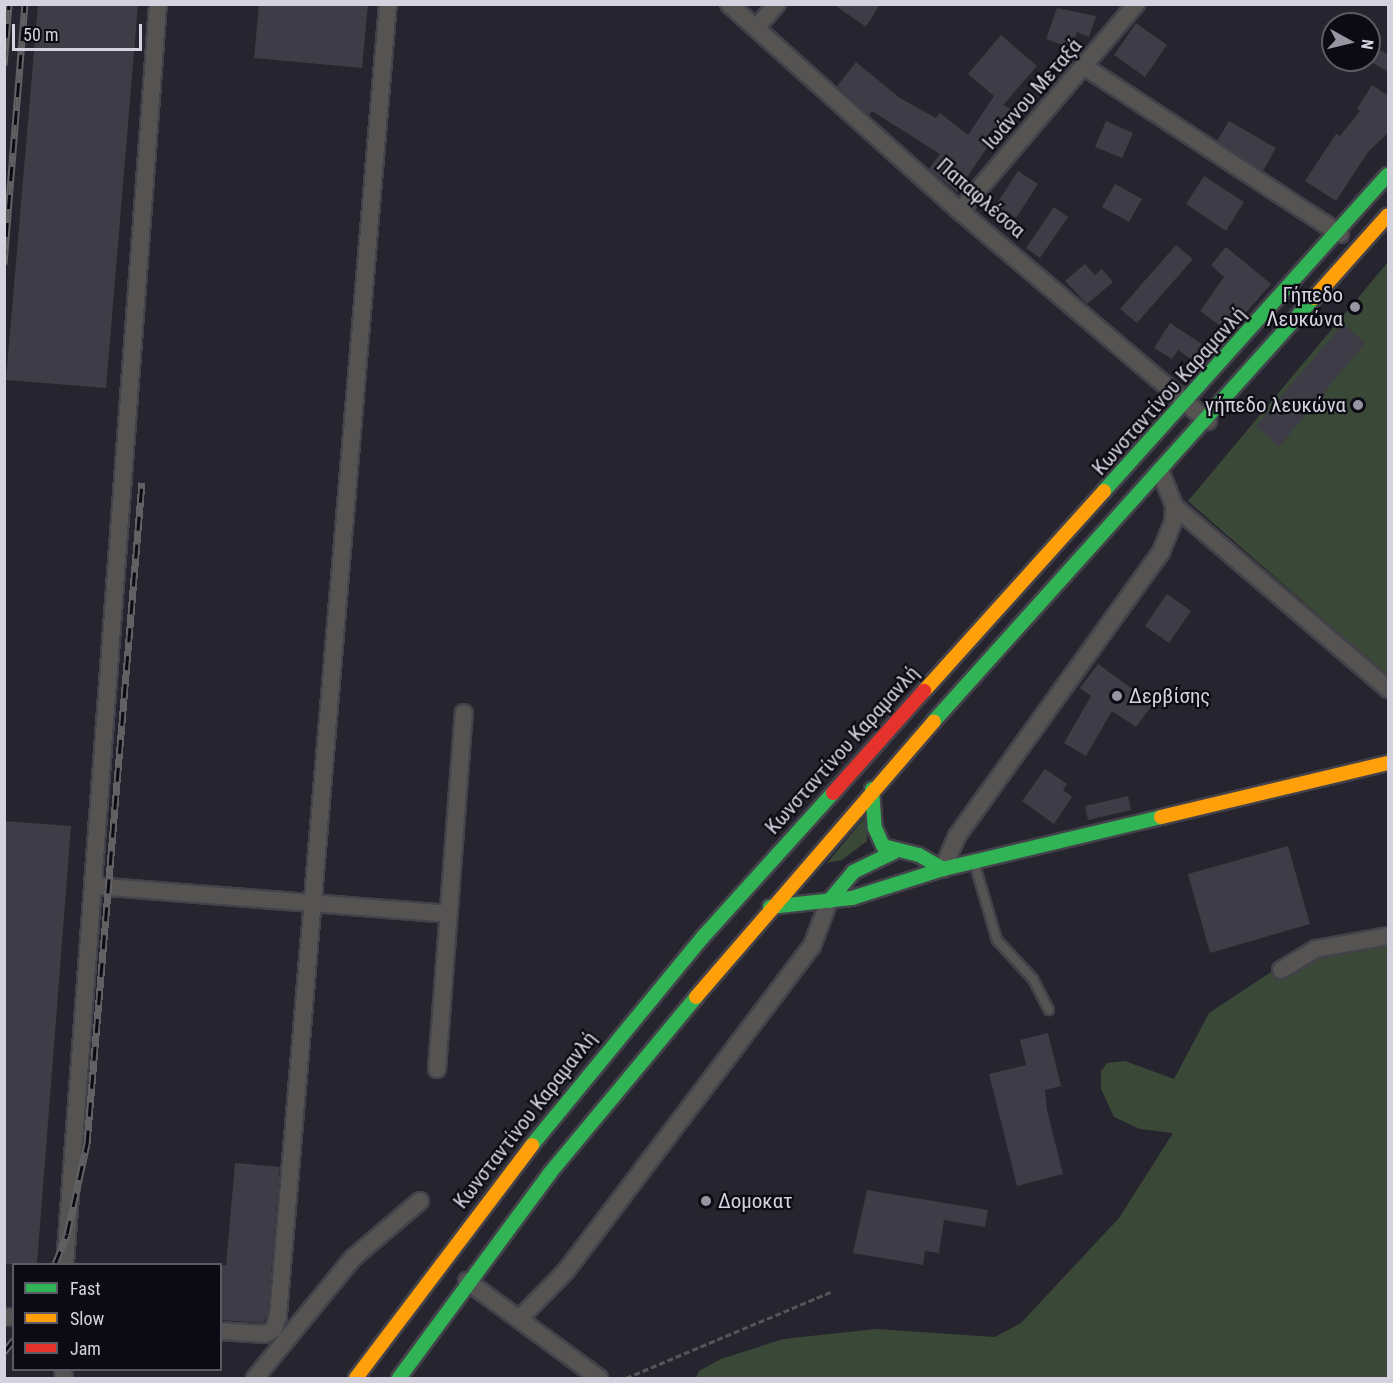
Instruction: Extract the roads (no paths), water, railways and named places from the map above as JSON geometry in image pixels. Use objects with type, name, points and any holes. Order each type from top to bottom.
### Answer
[{"type":"main road","name":"Κωνσταντίνου Καραμανλή","points":[[356,1378],[525,1152],[702,938],[1340,234],[1389,175]]},
{"type":"main road","points":[[399,1378],[467,1281],[770,907],[872,789],[1208,421],[1389,215]]},
{"type":"main road","points":[[770,907],[829,901],[944,869],[1389,763]]},
{"type":"main road","points":[[872,789],[876,834],[883,846],[894,852],[919,855],[944,869]]},
{"type":"main road","points":[[829,901],[853,873],[894,852]]},
{"type":"street","points":[[65,1263],[95,886],[158,4]]},
{"type":"street","points":[[222,1331],[265,1334],[274,1329],[278,1316],[388,4]]},
{"type":"street","name":"Παπαφλέσσα","points":[[729,4],[960,211],[1208,421]]},
{"type":"street","points":[[756,28],[777,4]]},
{"type":"street","name":"Ιωάννου Μεταξά","points":[[960,211],[1085,67],[1136,4]]},
{"type":"street","points":[[1085,67],[1340,234]]},
{"type":"street","points":[[944,869],[957,836],[1161,552],[1173,522],[1174,506],[1161,473]]},
{"type":"street","points":[[1174,506],[1389,689]]},
{"type":"street","points":[[437,1069],[464,713]]},
{"type":"street","points":[[95,886],[313,901],[448,914]]},
{"type":"street","points":[[521,1317],[566,1271],[812,946],[829,901]]},
{"type":"street","points":[[1281,970],[1316,948],[1389,936]]},
{"type":"street","points":[[255,1378],[353,1258],[420,1201]]},
{"type":"street","points":[[467,1281],[521,1317],[599,1378]]},
{"type":"lane","points":[[974,862],[997,940],[1033,979],[1049,1010]]},
{"type":"railway","points":[[4,65],[9,4]]},
{"type":"railway","points":[[4,264],[25,4]]},
{"type":"railway","points":[[55,1263],[67,1234],[87,1144],[142,482]]},
{"type":"railway","points":[[4,1352],[12,1342]]},
{"type":"place","name":"Γήπεδο Λευκώνα","points":[[1355,307]]},
{"type":"place","name":"γήπεδο λευκώνα","points":[[1358,405]]},
{"type":"place","name":"Δερβίσης","points":[[1117,696]]},
{"type":"place","name":"Δομοκατ","points":[[706,1201]]}]
